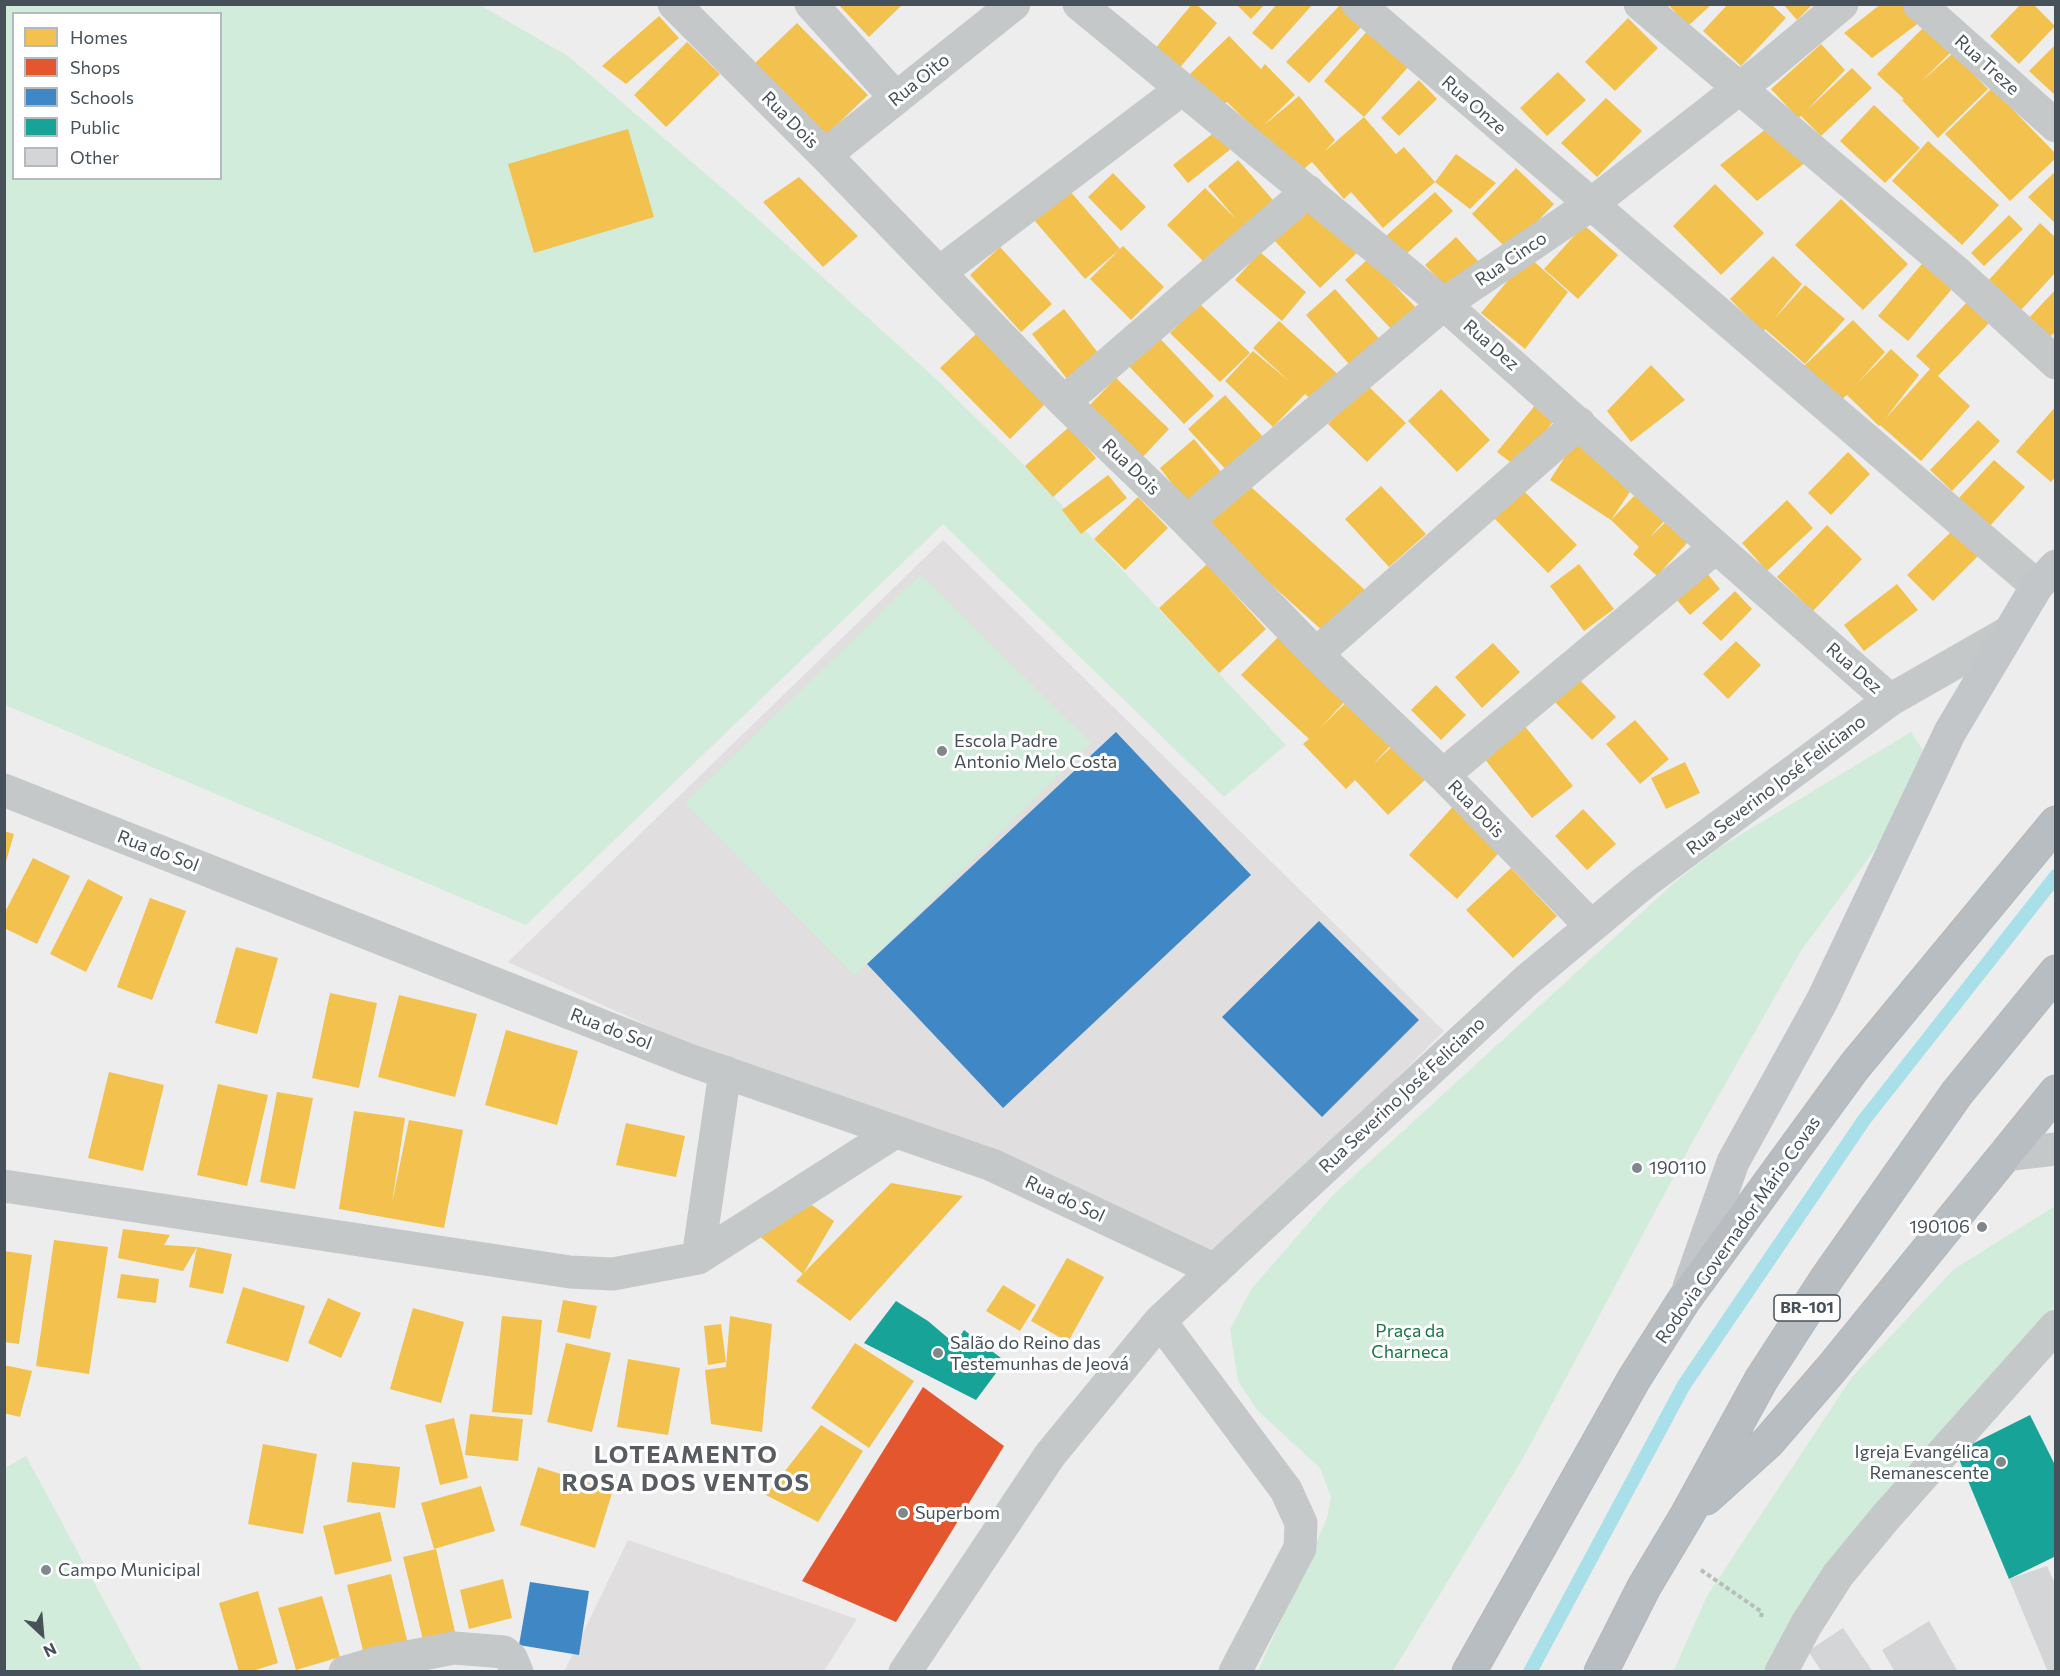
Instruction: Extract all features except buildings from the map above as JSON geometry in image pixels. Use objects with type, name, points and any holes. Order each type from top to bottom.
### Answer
[{"type":"highway","name":"Rodovia Governador Mário Covas","points":[[1469,1671],[1634,1379],[1684,1300],[1854,1067],[2055,823]]},
{"type":"highway","name":"BR-101","points":[[1601,1671],[1644,1587],[1687,1515],[1761,1380],[1827,1278],[1957,1093],[2055,972]]},
{"type":"highway","points":[[1687,1515],[1775,1434],[1832,1368],[2055,1092]]},
{"type":"main road","points":[[1684,1300],[1733,1162],[1822,1001],[1950,732],[2009,632],[2046,576]]},
{"type":"street","name":"Rua Dois","points":[[674,4],[825,155],[1064,402],[1187,520],[1316,654],[1443,775],[1591,926]]},
{"type":"street","points":[[811,4],[896,98]]},
{"type":"street","name":"Rua Oito","points":[[825,155],[1014,4]]},
{"type":"street","name":"Rua Dez","points":[[1079,4],[1444,304],[1890,700]]},
{"type":"street","name":"Rua Onze","points":[[1358,4],[1590,205],[2046,576]]},
{"type":"street","points":[[1640,4],[1954,270],[2055,363]]},
{"type":"street","name":"Rua Cinco","points":[[1187,520],[1444,304],[1590,205],[1738,87],[1767,67],[1842,4]]},
{"type":"street","name":"Rua Treze","points":[[1919,4],[2055,126]]},
{"type":"street","points":[[940,273],[1182,89]]},
{"type":"street","points":[[1064,402],[1308,191]]},
{"type":"street","points":[[1316,654],[1579,423]]},
{"type":"street","points":[[1443,775],[1716,547]]},
{"type":"street","name":"Rua Severino José Feliciano","points":[[905,1671],[1050,1455],[1160,1322],[1215,1270],[1527,980],[1646,881],[1890,700],[2009,632]]},
{"type":"street","name":"Rua do Sol","points":[[4,790],[689,1060],[992,1165],[1215,1270]]},
{"type":"street","points":[[698,1258],[725,1072]]},
{"type":"street","points":[[4,1186],[570,1272],[613,1274],[698,1258],[895,1132]]},
{"type":"street","points":[[2004,1155],[2055,1149]]},
{"type":"street","points":[[1160,1322],[1286,1490],[1301,1523],[1300,1548],[1235,1671]]},
{"type":"street","points":[[1781,1671],[1806,1624],[1838,1575],[1885,1518],[2055,1326]]},
{"type":"street","points":[[345,1671],[454,1648],[504,1652],[511,1658],[517,1671]]},
{"type":"path","points":[[1667,1546],[1762,1612],[1761,1624]]},
{"type":"shaded area","name":"Escola Padre Antonio Melo Costa","points":[[943,540],[1444,1031],[1199,1276],[508,962]]},
{"type":"shaded area","points":[[628,1540],[857,1619],[824,1671],[564,1672]]},
{"type":"green space","points":[[478,4],[568,56],[740,203],[935,378],[1025,466],[1286,745],[1224,797],[943,524],[526,925],[5,705],[5,5]]},
{"type":"green space","points":[[921,574],[1091,743],[855,976],[685,803]]},
{"type":"green space","name":"Praça da Charneca","points":[[1911,732],[1929,759],[1924,782],[1801,951],[1694,1139],[1522,1460],[1393,1671],[1258,1671],[1327,1518],[1331,1497],[1320,1468],[1257,1410],[1238,1381],[1230,1329],[1252,1288],[1332,1196],[1675,882],[1720,847]]},
{"type":"green space","points":[[2055,1206],[2055,1305],[1840,1551],[1773,1671],[1673,1672],[1707,1596],[1852,1377],[1954,1269]]},
{"type":"green space","name":"Campo Municipal","points":[[26,1456],[142,1671],[5,1671],[5,1468]]},
{"type":"waterway","points":[[1530,1672],[1684,1385],[1864,1120],[2056,876]]},
{"type":"place","name":"Escola Padre Antonio Melo Costa","points":[[942,751]]},
{"type":"place","name":"190110","points":[[1637,1168]]},
{"type":"place","name":"190106","points":[[1982,1227]]},
{"type":"place","name":"Salão do Reino das Testemunhas de Jeová","points":[[938,1353]]},
{"type":"place","name":"Igreja Evangélica Remanescente","points":[[2001,1462]]},
{"type":"place","name":"Superbom","points":[[903,1513]]},
{"type":"place","name":"Campo Municipal","points":[[46,1570]]},
{"type":"district","name":"LOTEAMENTO ROSA DOS VENTOS","points":[[686,1469]]}]
